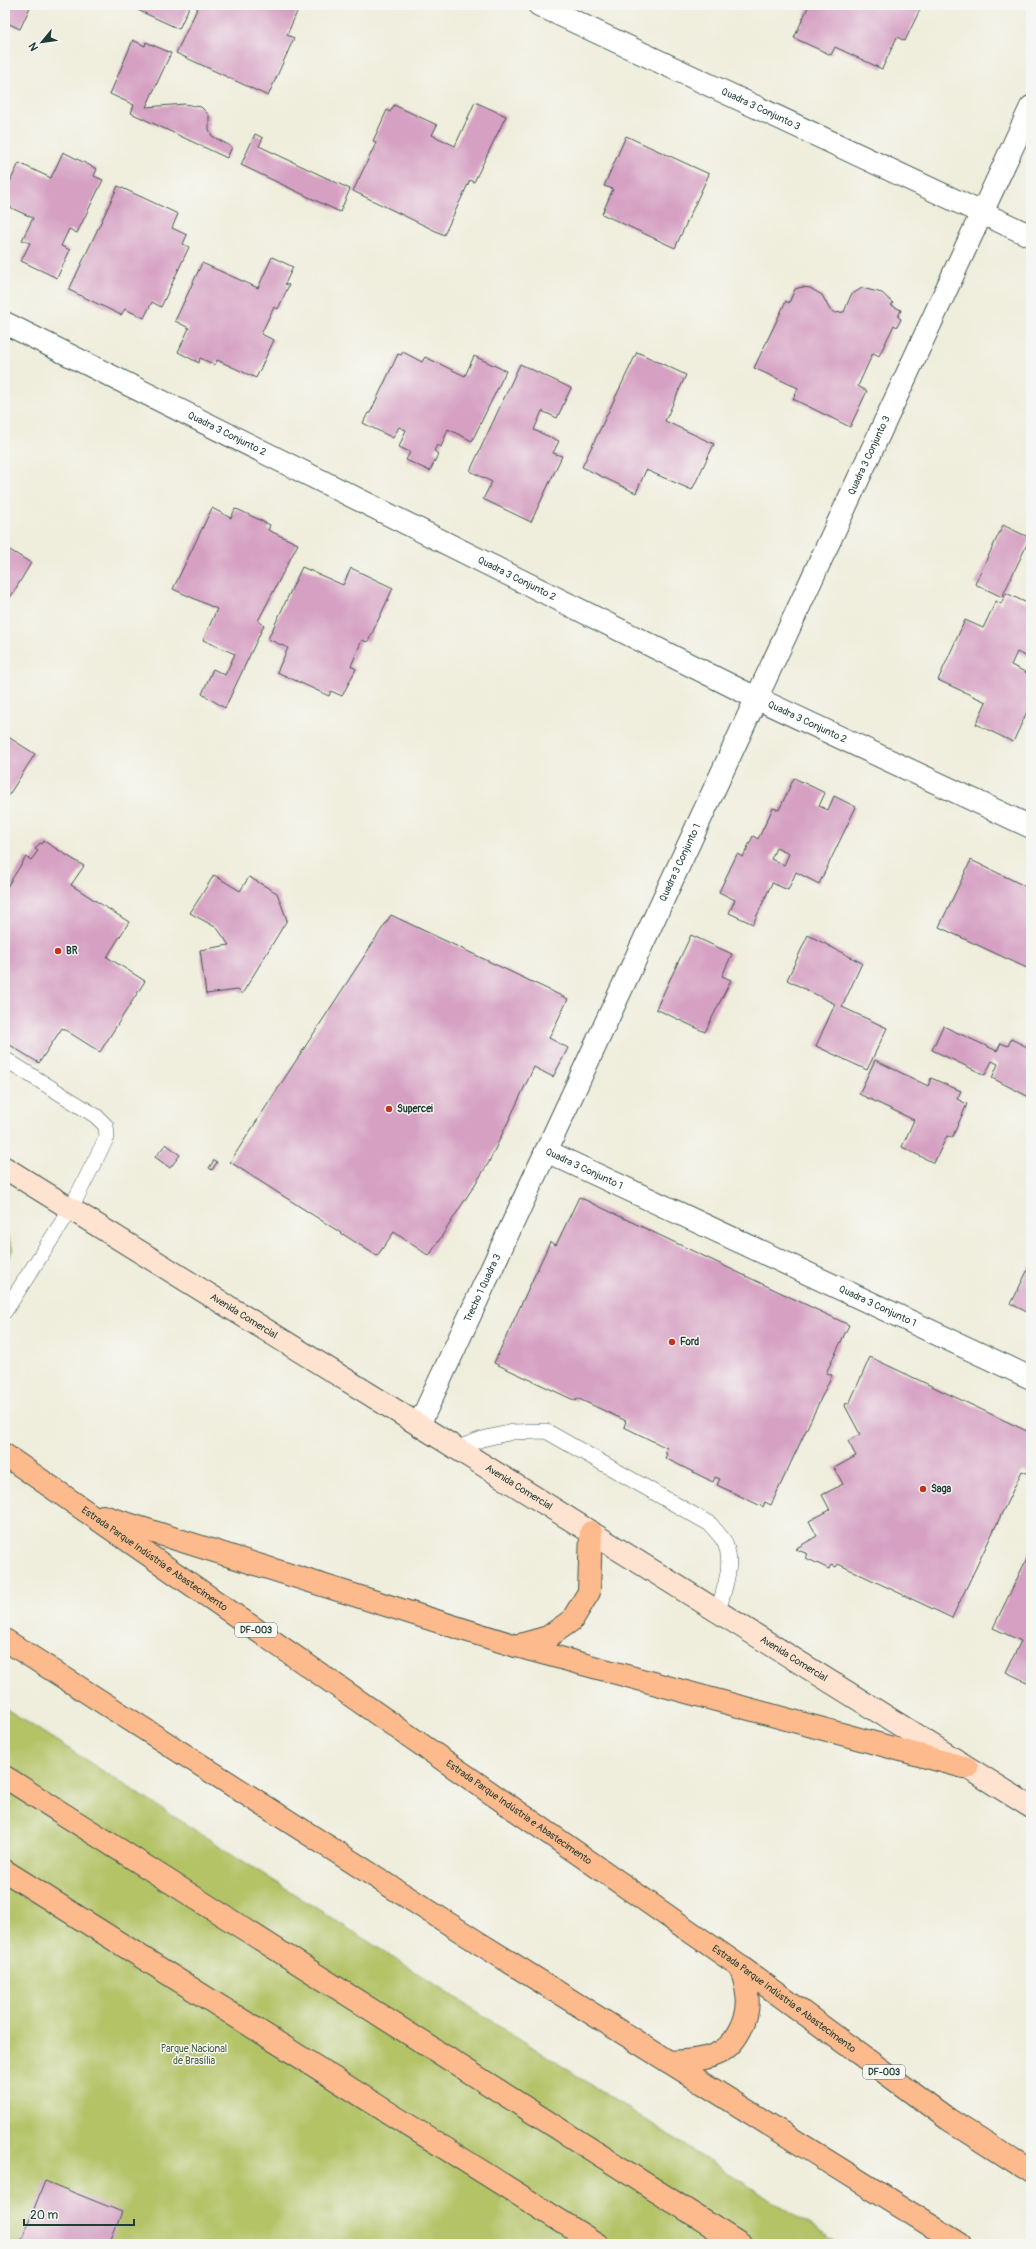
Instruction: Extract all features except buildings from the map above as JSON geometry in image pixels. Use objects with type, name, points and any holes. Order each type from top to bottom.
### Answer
[{"type":"main road","name":"Estrada Parque Indústria e Abastecimento","points":[[5,1455],[741,1967],[948,2119],[1031,2172]]},
{"type":"main road","points":[[83,1510],[516,1646],[968,1768]]},
{"type":"main road","points":[[516,1646],[548,1637],[572,1620],[589,1592],[591,1532]]},
{"type":"main road","points":[[5,1640],[669,2062],[960,2244]]},
{"type":"main road","points":[[5,1777],[740,2244]]},
{"type":"main road","points":[[5,1870],[597,2244]]},
{"type":"main road","points":[[669,2062],[693,2061],[716,2055],[735,2040],[746,2019],[748,1996],[741,1967]]},
{"type":"street","name":"Quadra 3 Conjunto 3","points":[[539,5],[1031,236]]},
{"type":"street","points":[[982,213],[1031,107]]},
{"type":"street","name":"Quadra 3 Conjunto 3","points":[[756,698],[982,213]]},
{"type":"street","name":"Quadra 3 Conjunto 2","points":[[5,323],[756,698],[1031,826]]},
{"type":"street","name":"Quadra 3 Conjunto 1","points":[[756,698],[546,1151],[1031,1378]]},
{"type":"street","name":"Trecho 1 Quadra 3","points":[[420,1425],[546,1151]]},
{"type":"street","name":"Avenida Comercial","points":[[5,1168],[70,1210],[458,1448],[1031,1807]]},
{"type":"lane","points":[[5,1059],[96,1116],[106,1126],[107,1137],[70,1210],[5,1311]]},
{"type":"lane","points":[[458,1448],[482,1439],[513,1432],[546,1431],[710,1524],[724,1540],[729,1557],[728,1575],[718,1611]]},
{"type":"green space","points":[[5,1230],[13,1249],[5,1264]]},
{"type":"green space","name":"Parque Nacional de Brasília","points":[[5,1708],[839,2244],[5,2244]]},
{"type":"place","name":"BR","points":[[58,951]]},
{"type":"place","name":"Supercei","points":[[389,1109]]},
{"type":"place","name":"Ford","points":[[672,1342]]},
{"type":"place","name":"Saga","points":[[923,1489]]}]
